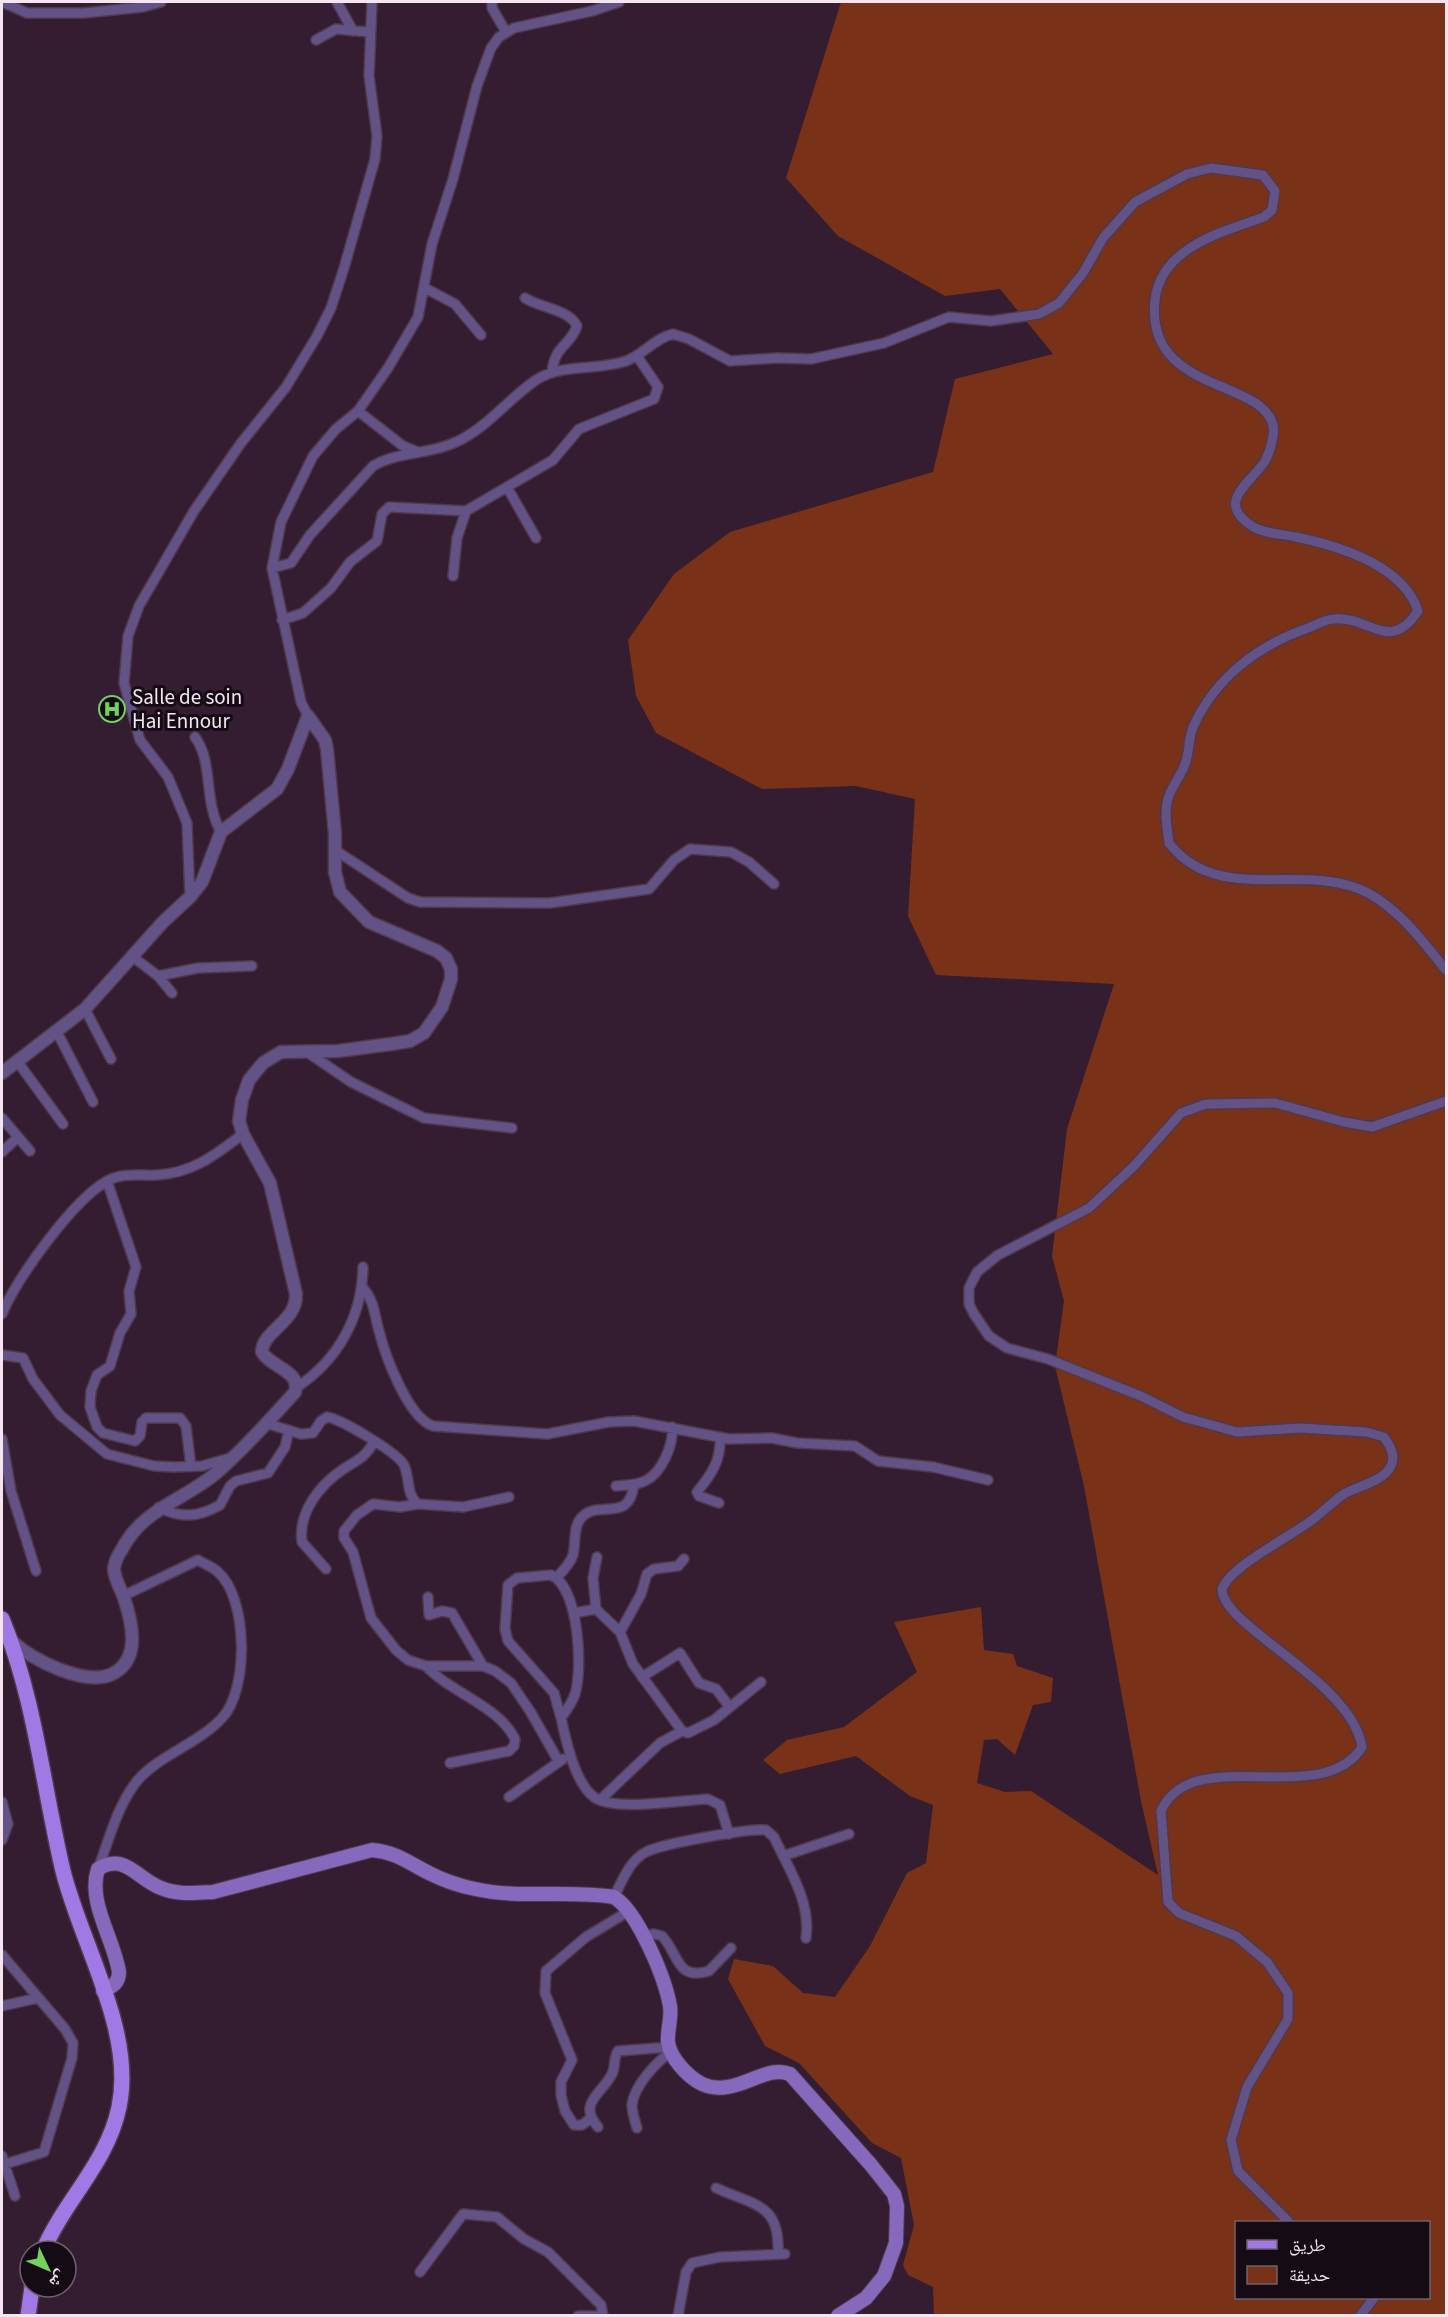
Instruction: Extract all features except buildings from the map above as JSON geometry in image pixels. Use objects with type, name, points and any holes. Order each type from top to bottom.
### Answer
[{"type":"main road","points":[[2,1619],[21,1672],[64,1872],[114,2024],[122,2071],[119,2107],[109,2139],[96,2165],[48,2239]]},
{"type":"main road","points":[[103,1991],[114,1985],[119,1979],[119,1972],[94,1888],[98,1869],[114,1862],[125,1864],[159,1887],[191,1893],[213,1892],[352,1855],[380,1851],[401,1856],[430,1874],[472,1889],[501,1894],[614,1897],[629,1911],[644,1936],[669,2003],[670,2050],[693,2079],[704,2085],[730,2088],[776,2072],[790,2074],[848,2138],[894,2194],[898,2216],[896,2242],[884,2276],[866,2298],[838,2316]]},
{"type":"main road","points":[[28,2316],[30,2299]]},
{"type":"street","points":[[2,2],[27,14],[84,13],[142,7],[161,2]]},
{"type":"street","points":[[338,2],[353,31]]},
{"type":"street","points":[[190,897],[188,823],[168,777],[140,740],[124,683],[128,636],[139,606],[194,511],[241,443],[306,358],[331,308],[375,159],[377,136],[369,76],[372,2]]},
{"type":"street","points":[[492,2],[492,8],[507,32]]},
{"type":"street","points":[[297,1387],[293,1377],[262,1352],[263,1344],[294,1309],[296,1294],[270,1183],[243,1134],[239,1121],[249,1080],[263,1063],[281,1052],[307,1052],[410,1041],[424,1033],[442,1007],[451,979],[451,969],[446,958],[437,951],[369,922],[355,911],[340,892],[335,872],[327,749],[325,740],[301,702],[272,568],[281,522],[313,456],[336,429],[358,411],[414,326],[425,288],[432,244],[453,179],[477,86],[491,48],[507,32],[522,25],[586,12],[620,2]]},
{"type":"street","points":[[316,40],[336,29],[369,32]]},
{"type":"street","points":[[272,568],[291,563],[324,518],[373,466],[384,459],[441,449],[475,431],[535,381],[552,372],[614,365],[637,356],[662,338],[673,334],[690,339],[730,361],[777,358],[811,359],[884,343],[949,317],[991,321],[1038,314],[1059,303],[1083,273],[1103,238],[1135,202],[1186,174],[1211,168],[1263,175],[1275,191],[1272,210],[1264,217],[1189,247],[1178,255],[1159,287],[1154,323],[1168,354],[1208,382],[1251,401],[1265,413],[1272,424],[1273,435],[1264,461],[1246,480],[1235,500],[1238,512],[1252,526],[1348,549],[1399,582],[1414,599],[1418,611],[1409,624],[1396,633],[1334,619],[1288,635],[1237,666],[1220,683],[1193,726],[1187,760],[1167,805],[1169,843],[1193,866],[1232,879],[1325,881],[1368,894],[1418,934],[1446,970]]},
{"type":"street","points":[[425,288],[455,304],[481,335]]},
{"type":"street","points":[[525,298],[541,307],[567,315],[577,326],[573,335],[555,354],[552,372]]},
{"type":"street","points":[[282,620],[303,613],[332,588],[350,562],[376,541],[382,514],[389,507],[466,511],[553,460],[579,429],[654,399],[658,387],[637,356]]},
{"type":"street","points":[[358,411],[403,446],[419,452]]},
{"type":"street","points":[[507,488],[531,525],[536,538]]},
{"type":"street","points":[[453,576],[457,538],[466,511]]},
{"type":"street","points":[[2,1073],[85,1009],[163,922],[190,897],[202,882],[220,832],[277,789],[288,769],[308,716]]},
{"type":"street","points":[[195,737],[204,748],[213,818],[220,832]]},
{"type":"street","points":[[335,850],[408,898],[420,902],[550,903],[649,889],[674,860],[690,849],[731,852],[749,862],[774,884]]},
{"type":"street","points":[[133,957],[158,976],[172,993]]},
{"type":"street","points":[[158,976],[198,968],[252,966]]},
{"type":"street","points":[[85,1009],[111,1059]]},
{"type":"street","points":[[57,1032],[93,1102]]},
{"type":"street","points":[[307,1052],[351,1082],[424,1118],[512,1128]]},
{"type":"street","points":[[17,1061],[63,1124]]},
{"type":"street","points":[[1287,2221],[1238,2171],[1231,2140],[1247,2088],[1288,2019],[1288,1993],[1267,1962],[1236,1936],[1179,1913],[1168,1902],[1161,1811],[1179,1788],[1188,1785],[1240,1774],[1290,1778],[1311,1776],[1339,1767],[1356,1757],[1362,1747],[1360,1734],[1347,1711],[1279,1648],[1231,1611],[1222,1589],[1226,1579],[1239,1568],[1313,1519],[1346,1493],[1362,1487],[1388,1470],[1391,1465],[1392,1448],[1384,1437],[1366,1432],[1300,1428],[1237,1432],[1183,1417],[1143,1397],[1048,1359],[1007,1348],[982,1327],[969,1304],[968,1295],[972,1278],[987,1263],[1014,1244],[1064,1223],[1089,1208],[1140,1159],[1181,1113],[1206,1104],[1275,1102],[1344,1122],[1372,1127],[1446,1101]]},
{"type":"street","points":[[2,1118],[30,1151]]},
{"type":"street","points":[[2,1314],[13,1292],[41,1251],[69,1217],[107,1181],[126,1175],[155,1175],[192,1169],[243,1134]]},
{"type":"street","points":[[2,1152],[18,1137]]},
{"type":"street","points":[[107,1181],[136,1267],[129,1291],[130,1314],[120,1333],[110,1366],[97,1375],[91,1391],[90,1407],[97,1427],[103,1433],[132,1440],[139,1438],[142,1422],[146,1418],[180,1418],[186,1426],[191,1467]]},
{"type":"street","points":[[10,1639],[33,1657],[75,1675],[100,1678],[116,1672],[131,1655],[133,1632],[114,1568],[121,1550],[145,1519],[208,1479],[265,1424],[297,1387],[319,1372],[344,1339],[353,1322],[363,1288],[363,1267]]},
{"type":"street","points":[[363,1288],[374,1304],[378,1328],[393,1371],[418,1414],[429,1424],[528,1434],[562,1432],[634,1421],[720,1438],[772,1438],[855,1446],[878,1461],[933,1467],[988,1480]]},
{"type":"street","points":[[2,1355],[23,1358],[33,1379],[60,1415],[101,1451],[122,1459],[154,1466],[191,1467],[230,1458]]},
{"type":"street","points":[[265,1424],[311,1434],[324,1419],[332,1418],[399,1457],[404,1465],[411,1497],[418,1504]]},
{"type":"street","points":[[616,1486],[645,1482],[656,1472],[670,1448],[672,1427]]},
{"type":"street","points":[[159,1508],[172,1515],[187,1516],[220,1505],[236,1481],[268,1473],[285,1447],[289,1430]]},
{"type":"street","points":[[719,1503],[699,1496],[697,1492],[712,1473],[720,1456],[720,1438]]},
{"type":"street","points":[[2,1439],[11,1491],[36,1571]]},
{"type":"street","points":[[326,1569],[302,1542],[310,1502],[343,1469],[363,1458],[374,1442]]},
{"type":"street","points":[[556,1577],[570,1561],[580,1520],[588,1514],[622,1507],[632,1496],[634,1484]]},
{"type":"street","points":[[509,1497],[463,1507],[418,1504],[399,1507],[373,1504],[346,1526],[344,1538],[353,1552],[371,1618],[401,1656],[426,1666],[483,1666],[495,1671],[511,1683],[537,1722],[559,1762]]},
{"type":"street","points":[[597,1557],[593,1578],[596,1609],[605,1621],[620,1632],[627,1652],[642,1677],[668,1709],[682,1731],[694,1732],[714,1720],[761,1682]]},
{"type":"street","points":[[620,1632],[643,1588],[647,1574],[654,1569],[678,1566],[684,1559]]},
{"type":"street","points":[[98,1869],[121,1807],[138,1780],[224,1717],[234,1695],[243,1660],[240,1628],[233,1597],[219,1572],[198,1560],[123,1596]]},
{"type":"street","points":[[556,1577],[546,1575],[512,1581],[506,1590],[505,1629],[508,1641],[515,1651],[554,1693],[570,1755],[587,1791],[600,1800],[616,1804],[708,1799],[720,1805],[729,1834]]},
{"type":"street","points":[[556,1577],[574,1613],[578,1636],[578,1682],[575,1695],[561,1718]]},
{"type":"street","points":[[428,1597],[429,1615],[442,1611],[452,1613],[483,1666]]},
{"type":"street","points":[[574,1613],[596,1609]]},
{"type":"street","points":[[642,1677],[680,1653],[699,1683],[716,1689],[729,1706]]},
{"type":"street","points":[[426,1666],[438,1680],[500,1717],[515,1739],[514,1746],[509,1751],[450,1763]]},
{"type":"street","points":[[600,1800],[647,1754],[682,1731]]},
{"type":"street","points":[[509,1797],[570,1755]]},
{"type":"street","points":[[2,1803],[8,1824],[2,1840]]},
{"type":"street","points":[[614,1897],[630,1867],[646,1852],[729,1834],[758,1829],[766,1830],[774,1838],[806,1907],[808,1921],[806,1938]]},
{"type":"street","points":[[783,1856],[849,1834]]},
{"type":"street","points":[[591,2118],[582,2125],[574,2125],[563,2105],[561,2082],[571,2066],[572,2055],[544,1993],[544,1978],[550,1965],[565,1956],[586,1937],[629,1911]]},
{"type":"street","points":[[644,1936],[654,1934],[662,1936],[681,1967],[692,1973],[709,1971],[731,1948]]},
{"type":"street","points":[[2,1955],[65,2029],[73,2043],[72,2058],[44,2152],[2,2162],[15,2196]]},
{"type":"street","points":[[2,2006],[38,1998]]},
{"type":"street","points":[[598,2127],[591,2118],[590,2104],[612,2074],[618,2051],[670,2050]]},
{"type":"street","points":[[638,2128],[632,2108],[633,2100],[656,2063],[670,2050]]},
{"type":"street","points":[[678,2316],[686,2272],[692,2264],[720,2258],[782,2254],[778,2229],[770,2213],[716,2188]]},
{"type":"street","points":[[420,2272],[464,2214],[479,2217],[493,2216],[513,2228],[524,2240],[548,2252],[601,2305],[603,2316]]},
{"type":"street","points":[[1360,2316],[1373,2299]]},
{"type":"street","points":[[578,2316],[595,2316]]},
{"type":"green space","points":[[841,2],[1446,2],[1446,2315],[934,2315],[933,2287],[908,2275],[903,2265],[914,2225],[901,2158],[872,2143],[799,2063],[765,2046],[728,1979],[734,1959],[773,1966],[803,1993],[835,1997],[870,1946],[907,1873],[926,1863],[933,1805],[910,1796],[856,1756],[780,1774],[763,1760],[787,1740],[844,1727],[917,1672],[894,1622],[981,1607],[984,1650],[1013,1654],[1017,1666],[1053,1678],[1051,1702],[1033,1705],[1015,1755],[997,1739],[984,1740],[977,1783],[1005,1792],[1031,1791],[1158,1875],[1141,1801],[1084,1486],[1055,1366],[1064,1301],[1052,1256],[1067,1129],[1114,984],[936,975],[908,916],[915,799],[856,786],[762,789],[656,733],[636,696],[628,640],[674,574],[730,532],[933,472],[955,379],[1053,354],[1000,289],[945,296],[838,236],[786,178]]},
{"type":"place","name":"Salle de soin Hai Ennour","points":[[112,709]]}]
